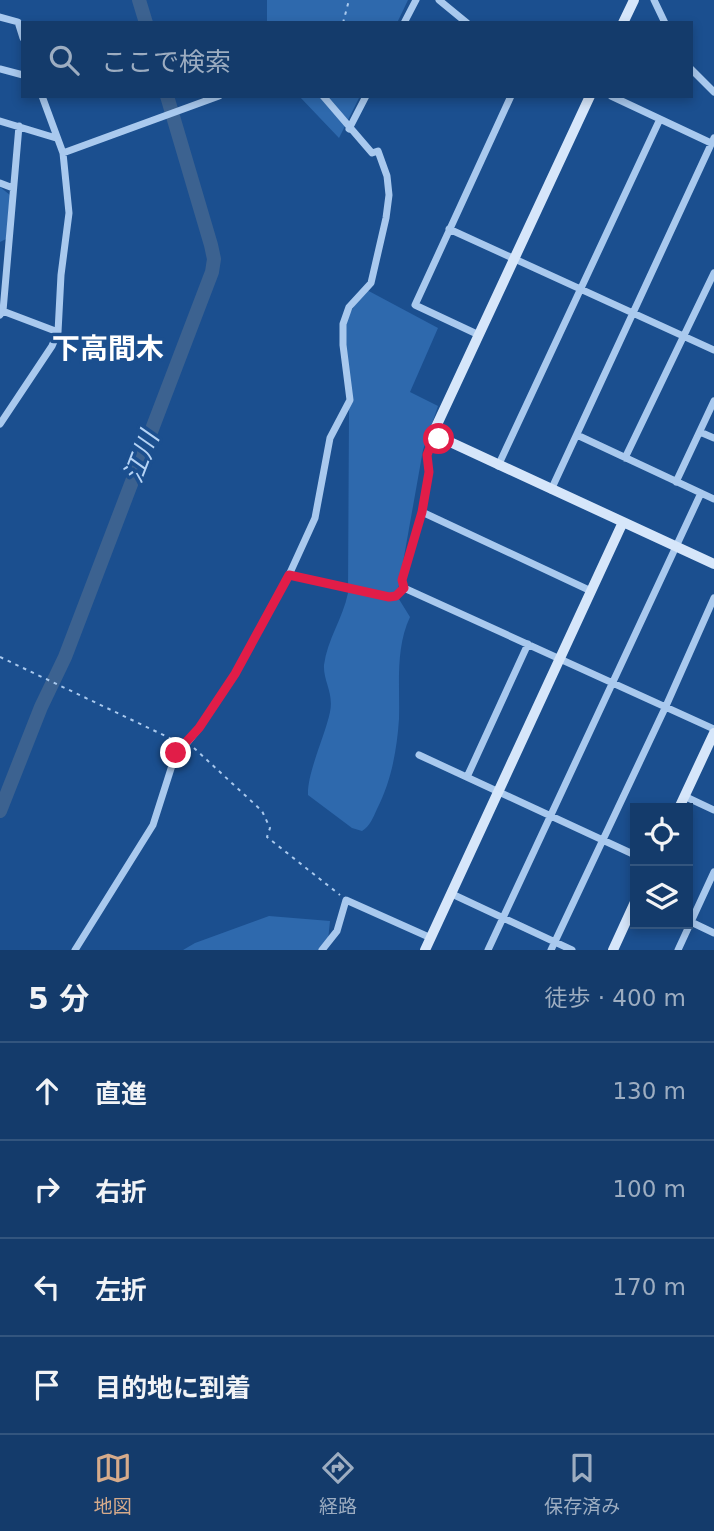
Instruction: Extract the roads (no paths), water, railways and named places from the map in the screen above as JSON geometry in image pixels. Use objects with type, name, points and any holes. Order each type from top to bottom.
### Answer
[{"type":"street","points":[[405,21],[416,0]]},
{"type":"street","points":[[439,0],[465,21]]},
{"type":"street","points":[[624,21],[634,0]]},
{"type":"street","points":[[654,0],[664,21]]},
{"type":"street","points":[[0,17],[18,22],[21,32]]},
{"type":"street","points":[[0,69],[21,74]]},
{"type":"street","points":[[693,71],[714,92]]},
{"type":"street","points":[[0,424],[58,332],[61,275],[69,213],[63,153],[43,98]]},
{"type":"street","points":[[63,153],[213,98]]},
{"type":"street","points":[[75,950],[153,825],[176,753],[186,744],[235,674],[289,575],[315,518],[330,438],[350,400],[343,324],[349,307],[370,283],[389,195],[384,163],[378,151],[372,153],[325,98]]},
{"type":"street","points":[[349,129],[365,98]]},
{"type":"street","points":[[479,335],[415,305],[510,98]]},
{"type":"street","points":[[589,98],[435,429],[427,455],[429,472],[422,512],[402,580],[404,588],[666,706],[714,731],[681,803]]},
{"type":"street","points":[[551,490],[713,141],[615,98]]},
{"type":"street","points":[[499,466],[660,119]]},
{"type":"street","points":[[0,121],[56,138]]},
{"type":"street","points":[[19,126],[1,312],[58,332]]},
{"type":"street","points":[[0,183],[13,188]]},
{"type":"street","points":[[449,229],[714,350]]},
{"type":"street","points":[[0,246],[8,249]]},
{"type":"street","points":[[625,458],[714,273]]},
{"type":"street","points":[[677,482],[714,401]]},
{"type":"street","points":[[700,432],[714,438]]},
{"type":"street","points":[[435,435],[714,564]]},
{"type":"street","points":[[577,435],[714,499]]},
{"type":"street","points":[[488,950],[701,493]]},
{"type":"street","points":[[422,512],[592,591]]},
{"type":"street","points":[[425,950],[623,523]]},
{"type":"street","points":[[553,946],[714,598]]},
{"type":"street","points":[[467,777],[528,644]]},
{"type":"street","points":[[419,755],[630,853]]},
{"type":"street","points":[[684,796],[714,810]]},
{"type":"street","points":[[693,918],[714,872]]},
{"type":"street","points":[[452,894],[553,946],[572,950]]},
{"type":"street","points":[[322,950],[337,930],[346,900],[431,938]]},
{"type":"street","points":[[615,949],[630,914]]},
{"type":"street","points":[[693,923],[714,933]]},
{"type":"street","points":[[678,950],[688,929]]},
{"type":"waterway","name":"江川","points":[[139,0],[145,21]]},
{"type":"waterway","name":"江川","points":[[0,811],[41,707],[65,657],[212,272],[214,259],[211,245],[168,98]]},
{"type":"district","name":"下高間木","points":[[108,348]]}]
